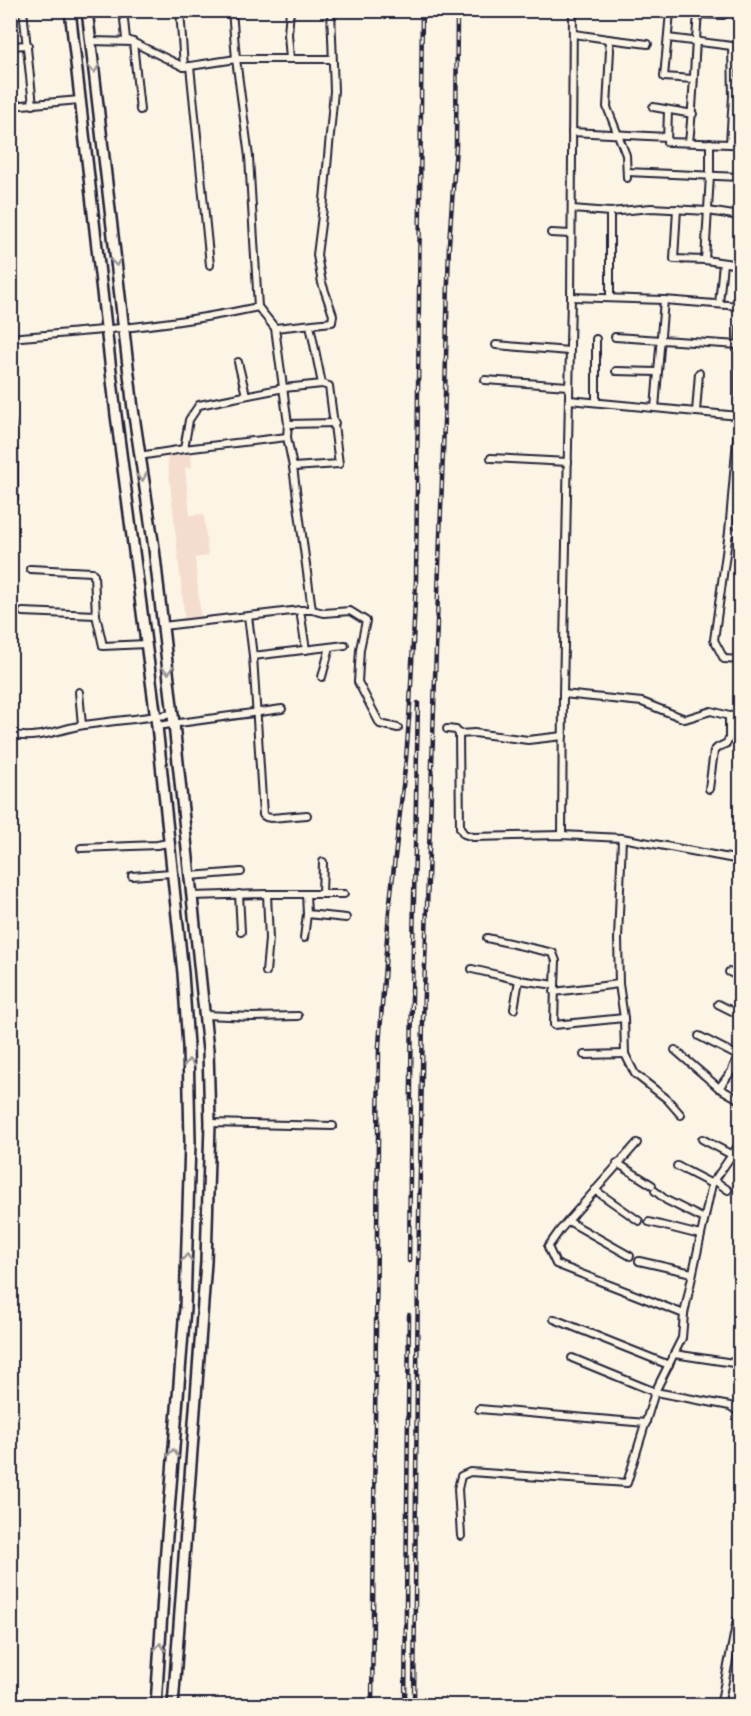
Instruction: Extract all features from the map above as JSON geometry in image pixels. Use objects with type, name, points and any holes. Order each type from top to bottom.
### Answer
[{"type":"main road","points":[[70,10],[105,330],[156,721],[183,973],[188,1046],[190,1152],[185,1308],[156,1706]]},
{"type":"main road","points":[[87,10],[123,327],[139,456],[154,548],[174,719],[208,1050],[210,1123],[206,1262],[173,1706]]},
{"type":"street","points":[[23,10],[33,105]]},
{"type":"street","points":[[123,10],[126,39],[187,66],[236,59],[332,59]]},
{"type":"street","points":[[180,10],[210,265]]},
{"type":"street","points":[[232,10],[249,157],[258,307],[275,328],[288,424],[287,437],[312,610]]},
{"type":"street","points":[[290,10],[288,34],[290,59]]},
{"type":"street","points":[[275,328],[333,322],[317,255],[334,92],[331,10]]},
{"type":"street","points":[[562,835],[571,297],[573,10]]},
{"type":"street","points":[[670,12],[664,77],[693,79]]},
{"type":"street","points":[[689,142],[693,114],[698,14],[723,15]]},
{"type":"street","points":[[574,34],[648,44]]},
{"type":"street","points":[[668,38],[741,47]]},
{"type":"street","points":[[608,39],[610,50],[607,107],[626,155],[627,175],[741,177]]},
{"type":"street","points":[[91,41],[133,42]]},
{"type":"street","points":[[133,42],[140,110]]},
{"type":"street","points":[[10,46],[28,45]]},
{"type":"street","points":[[730,144],[733,96],[732,47]]},
{"type":"street","points":[[733,96],[741,97]]},
{"type":"street","points":[[10,106],[80,100]]},
{"type":"street","points":[[653,108],[693,114]]},
{"type":"street","points":[[668,110],[667,142],[741,145]]},
{"type":"street","points":[[572,132],[667,137]]},
{"type":"street","points":[[705,260],[710,143]]},
{"type":"street","points":[[572,209],[610,212],[651,207],[741,216]]},
{"type":"street","points":[[677,209],[674,259],[741,265]]},
{"type":"street","points":[[610,212],[610,298]]},
{"type":"street","points":[[551,232],[571,234]]},
{"type":"street","points":[[719,304],[723,262]]},
{"type":"street","points":[[571,297],[664,300],[741,306]]},
{"type":"street","points":[[655,408],[664,300]]},
{"type":"street","points":[[10,338],[105,330],[223,315],[258,307]]},
{"type":"street","points":[[310,325],[322,384]]},
{"type":"street","points":[[741,327],[739,416],[729,532],[714,640],[724,659],[741,660]]},
{"type":"street","points":[[615,337],[739,345]]},
{"type":"street","points":[[596,339],[596,402]]},
{"type":"street","points":[[496,345],[569,351]]},
{"type":"street","points":[[238,362],[246,396]]},
{"type":"street","points":[[616,371],[657,372]]},
{"type":"street","points":[[696,412],[699,373]]},
{"type":"street","points":[[485,380],[568,386]]},
{"type":"street","points":[[184,449],[189,420],[199,405],[284,388],[322,384],[329,386],[339,464],[293,467]]},
{"type":"street","points":[[569,400],[739,416]]},
{"type":"street","points":[[11,422],[15,499]]},
{"type":"street","points":[[288,424],[335,423]]},
{"type":"street","points":[[139,456],[287,437]]},
{"type":"street","points":[[491,458],[568,462]]},
{"type":"street","points":[[729,532],[741,533]]},
{"type":"street","points":[[30,569],[92,572],[96,615],[103,646],[146,644]]},
{"type":"street","points":[[163,626],[300,610],[350,611],[366,621],[360,649],[358,682],[380,724],[398,728]]},
{"type":"street","points":[[300,610],[306,650]]},
{"type":"street","points":[[23,612],[96,615]]},
{"type":"street","points":[[248,616],[253,656],[263,815],[271,818],[307,815]]},
{"type":"street","points":[[253,656],[345,645]]},
{"type":"street","points":[[322,677],[330,647]]},
{"type":"street","points":[[79,692],[81,725]]},
{"type":"street","points":[[563,694],[642,702],[686,719],[711,711],[729,716],[741,715]]},
{"type":"street","points":[[10,735],[34,737],[81,725],[156,721],[282,709]]},
{"type":"street","points":[[709,789],[714,751],[727,743],[729,738],[729,716]]},
{"type":"street","points":[[447,729],[456,730],[459,734],[460,828],[464,834],[473,837],[562,835],[622,838],[741,860]]},
{"type":"street","points":[[459,734],[474,733],[528,740],[563,736]]},
{"type":"street","points":[[622,838],[618,939],[619,984],[626,1054],[635,1074],[667,1099],[681,1115]]},
{"type":"street","points":[[81,848],[168,843]]},
{"type":"street","points":[[322,894],[323,862]]},
{"type":"street","points":[[190,876],[241,872]]},
{"type":"street","points":[[132,876],[171,873]]},
{"type":"street","points":[[239,894],[241,932]]},
{"type":"street","points":[[266,972],[269,939],[267,894]]},
{"type":"street","points":[[304,938],[307,914],[306,894]]},
{"type":"street","points":[[191,896],[344,894]]},
{"type":"street","points":[[307,914],[346,918]]},
{"type":"street","points":[[487,938],[553,953],[556,961],[554,1025],[624,1018]]},
{"type":"street","points":[[472,969],[555,989],[619,984]]},
{"type":"street","points":[[729,972],[741,977]]},
{"type":"street","points":[[514,1009],[519,980]]},
{"type":"street","points":[[718,1004],[741,1015]]},
{"type":"street","points":[[205,1015],[298,1016]]},
{"type":"street","points":[[699,1036],[740,1055],[719,1088]]},
{"type":"street","points":[[675,1050],[719,1088],[741,1100]]},
{"type":"street","points":[[584,1055],[626,1054]]},
{"type":"street","points":[[210,1123],[333,1126]]},
{"type":"street","points":[[702,1139],[732,1155]]},
{"type":"street","points":[[637,1143],[548,1247],[556,1264],[684,1314]]},
{"type":"street","points":[[460,1536],[458,1489],[461,1476],[470,1472],[627,1483],[655,1392],[682,1338],[692,1273],[713,1182],[741,1143]]},
{"type":"street","points":[[617,1164],[654,1188],[666,1200],[704,1219]]},
{"type":"street","points":[[677,1166],[728,1190]]},
{"type":"street","points":[[595,1190],[639,1221]]},
{"type":"street","points":[[568,1221],[630,1256]]},
{"type":"street","points":[[649,1222],[700,1235]]},
{"type":"street","points":[[639,1261],[692,1273]]},
{"type":"street","points":[[554,1319],[669,1365]]},
{"type":"street","points":[[674,1354],[741,1364]]},
{"type":"street","points":[[572,1358],[655,1392],[729,1406],[741,1413]]},
{"type":"street","points":[[479,1410],[646,1424]]},
{"type":"street","points":[[720,1706],[737,1620]]},
{"type":"shaded area","points":[[191,453],[192,467],[185,468],[190,515],[204,514],[208,556],[195,558],[201,619],[185,621],[167,455]]},
{"type":"railway","points":[[372,1706],[379,1046],[389,911],[406,759],[416,580],[422,10]]},
{"type":"railway","points":[[414,1706],[423,1021],[449,244],[456,146],[457,10]]},
{"type":"railway","points":[[409,1261],[418,703]]},
{"type":"railway","points":[[405,1706],[409,1315]]}]
